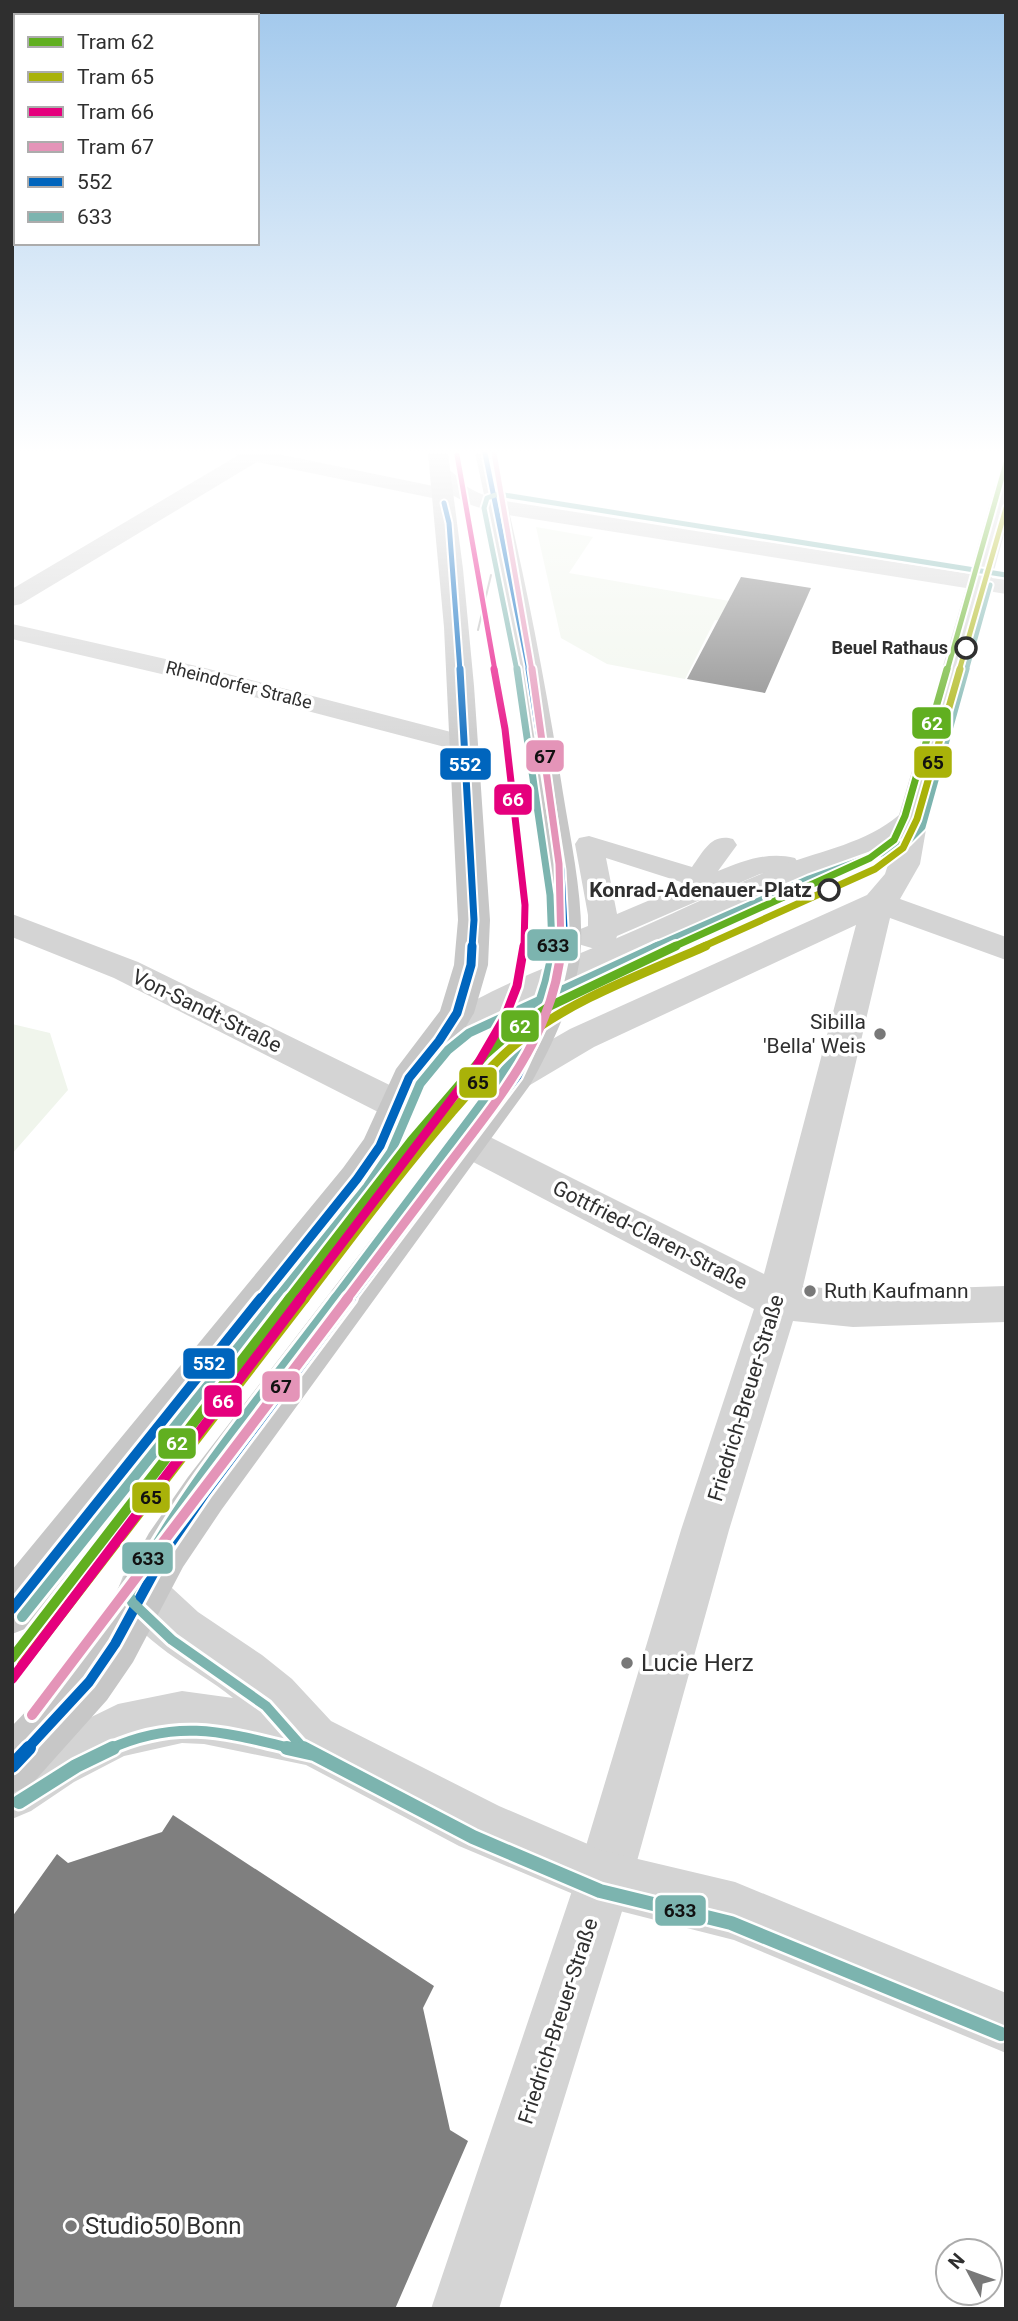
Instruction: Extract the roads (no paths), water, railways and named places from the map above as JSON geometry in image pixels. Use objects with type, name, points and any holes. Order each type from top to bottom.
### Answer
[{"type":"main road","points":[[12,1609],[357,1179],[380,1146],[409,1078],[439,1041],[457,1013],[471,965],[474,920],[452,561]]},
{"type":"main road","points":[[12,1766],[89,1682],[115,1644],[166,1550],[205,1493],[517,1076],[532,1051],[559,976],[565,948],[563,894],[509,561]]},
{"type":"street","points":[[12,599],[77,561]]},
{"type":"street","points":[[847,561],[1006,587]]},
{"type":"street","name":"Friedrich-Breuer-Straße","points":[[465,2309],[604,1879],[705,1530],[778,1301],[878,902],[899,881],[909,850],[913,818],[984,561]]},
{"type":"street","name":"Rheindorfer Straße","points":[[12,631],[205,676],[464,744]]},
{"type":"street","points":[[439,1041],[462,1023],[559,976],[804,868],[885,839],[899,832],[913,818]]},
{"type":"street","points":[[692,887],[589,845],[603,915],[597,937],[692,887],[755,866],[785,864]]},
{"type":"street","points":[[692,887],[719,850],[755,866]]},
{"type":"street","points":[[517,1076],[582,1038],[878,902],[1006,948]]},
{"type":"street","name":"Von-Sandt-Straße","points":[[12,925],[125,970],[397,1105]]},
{"type":"street","name":"Gottfried-Claren-Straße","points":[[467,1142],[778,1301],[852,1309],[1006,1304]]},
{"type":"street","points":[[141,1594],[180,1630],[244,1673],[274,1698],[313,1740]]},
{"type":"street","points":[[12,1792],[55,1763],[100,1739],[141,1724],[182,1717],[204,1718],[313,1740],[479,1826],[604,1879],[735,1911],[1006,2023]]},
{"type":"tram line","name":"66","points":[[12,1679],[476,1067],[505,1017],[517,986],[524,946],[525,905],[505,729],[476,561]]},
{"type":"tram line","name":"67","points":[[32,1715],[506,1089],[544,1019],[558,973],[562,908],[559,864],[539,712],[513,561]]},
{"type":"tram line","name":"62","points":[[12,1658],[411,1141],[485,1055],[511,1032],[550,1006],[598,981],[870,858],[894,840],[905,816],[978,561]]},
{"type":"tram line","name":"65","points":[[22,1665],[420,1149],[494,1064],[518,1042],[556,1017],[603,992],[875,869],[903,848],[917,819],[991,561]]},
{"type":"tram line","points":[[478,630],[491,575]]},
{"type":"place","name":"Beuel Rathaus","points":[[966,648]]},
{"type":"place","name":"Konrad-Adenauer-Platz","points":[[829,890]]},
{"type":"place","name":"Sibilla 'Bella' Weis","points":[[880,1034]]},
{"type":"place","name":"Ruth Kaufmann","points":[[810,1291]]},
{"type":"place","name":"Lucie Herz","points":[[627,1663]]},
{"type":"place","name":"Studio50 Bonn","points":[[71,2226]]}]
